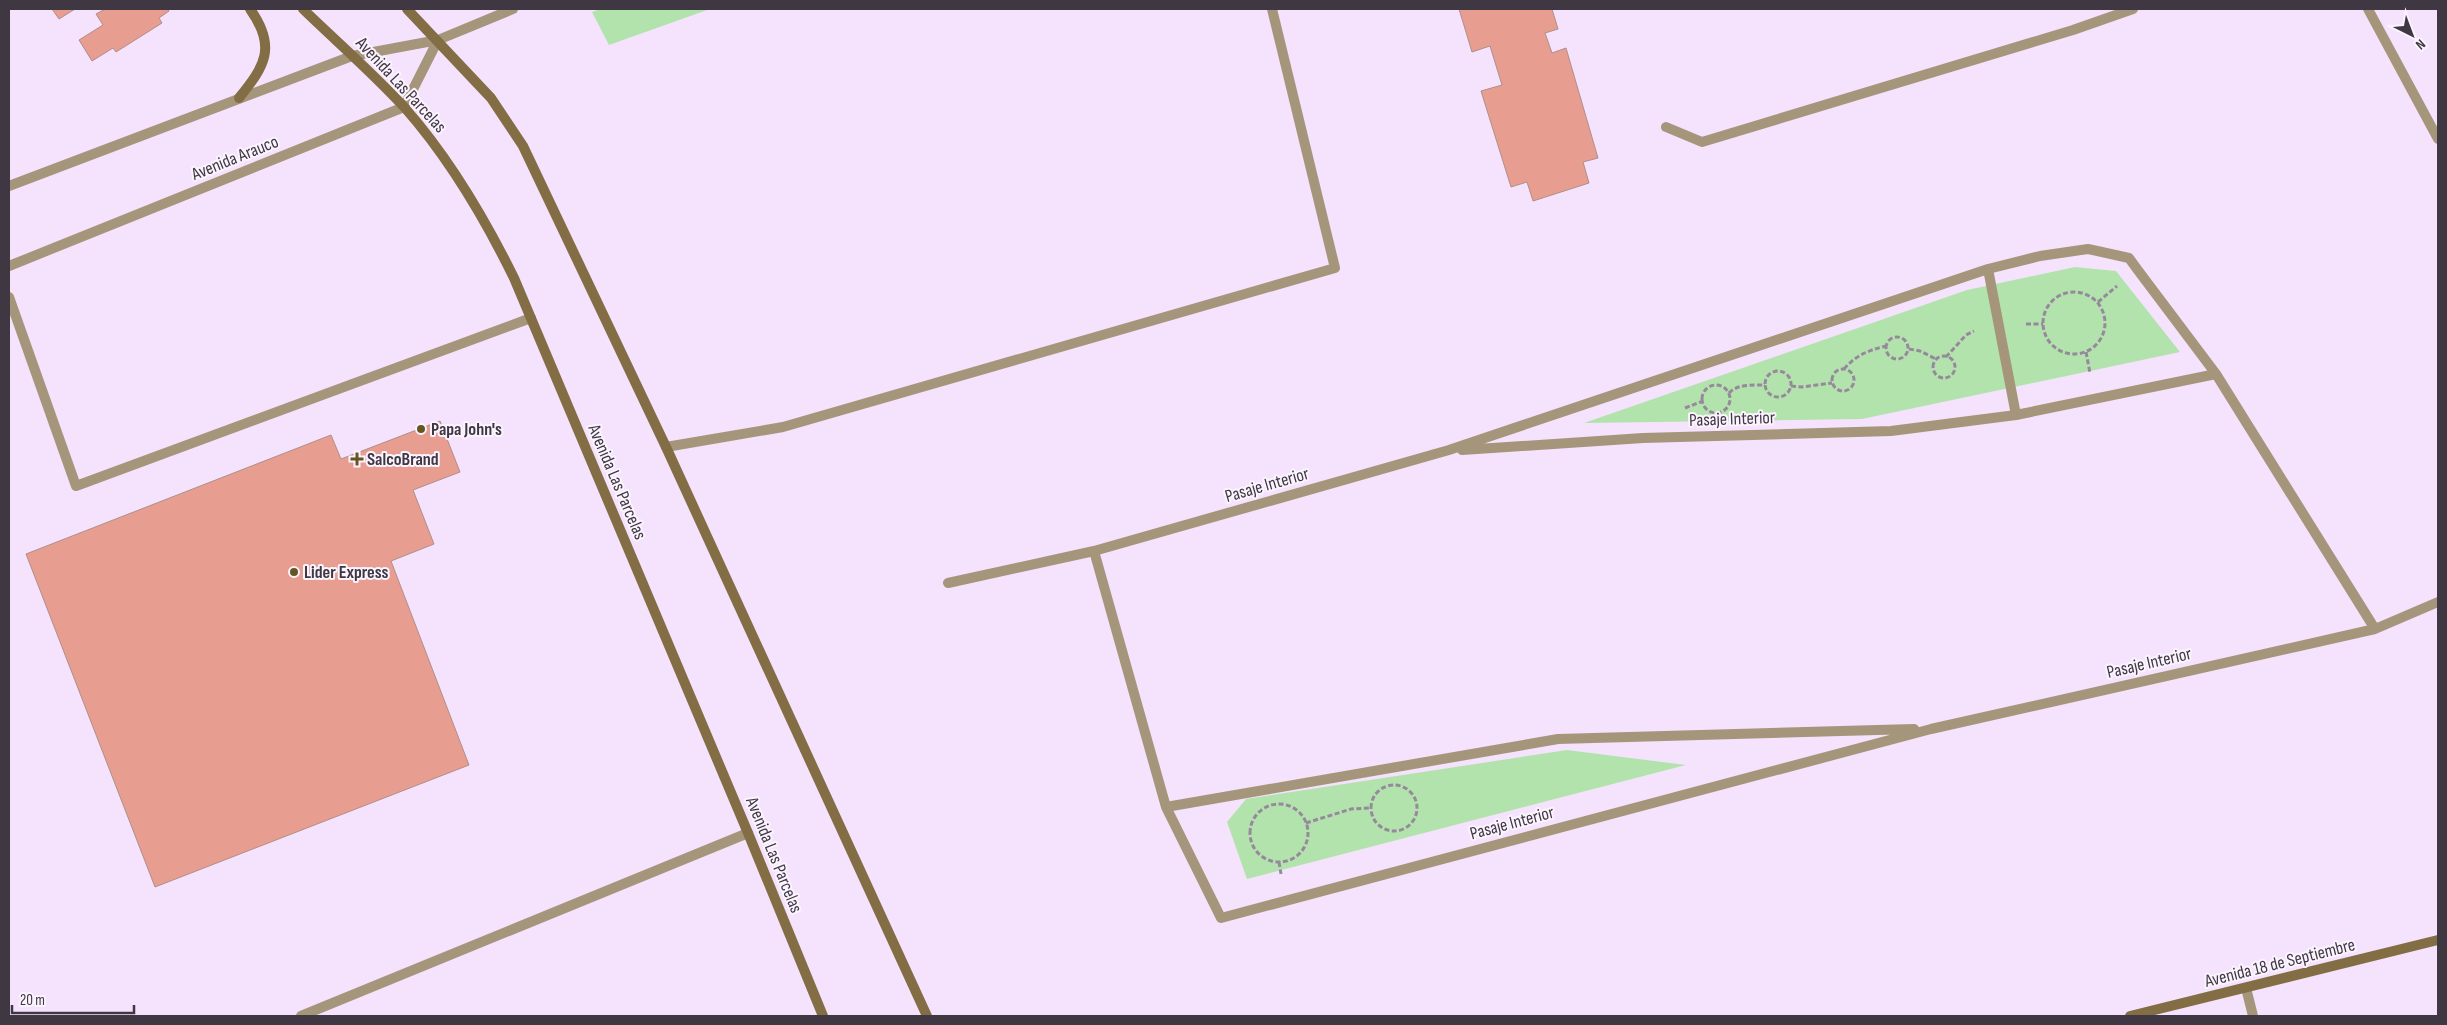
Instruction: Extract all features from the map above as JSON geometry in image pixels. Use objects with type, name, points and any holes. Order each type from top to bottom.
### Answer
[{"type":"main road","points":[[240,98],[260,72],[266,52],[263,33],[250,9]]},
{"type":"main road","name":"Avenida Las Parcelas","points":[[303,9],[404,107],[440,152],[472,199],[494,238],[531,318],[748,833],[821,1016]]},
{"type":"main road","points":[[407,9],[491,98],[523,146],[666,447],[927,1016]]},
{"type":"main road","name":"Avenida 18 de Septiembre","points":[[2130,1016],[2438,940]]},
{"type":"street","points":[[9,186],[352,56],[438,40],[513,9]]},
{"type":"street","points":[[666,447],[783,427],[1335,268],[1272,9]]},
{"type":"street","points":[[1666,127],[1702,142],[2073,30],[2133,9]]},
{"type":"street","points":[[2368,9],[2438,139]]},
{"type":"street","points":[[404,107],[438,40]]},
{"type":"street","name":"Avenida Arauco","points":[[9,266],[404,107]]},
{"type":"street","name":"Pasaje Interior","points":[[948,583],[1094,551],[1449,450],[1988,269],[2040,256],[2088,249],[2129,258],[2216,374],[2375,629]]},
{"type":"street","points":[[1988,269],[2016,415]]},
{"type":"street","points":[[9,297],[76,486],[531,318]]},
{"type":"street","name":"Pasaje Interior","points":[[1449,450],[1643,438],[1891,431],[2016,415],[2216,374]]},
{"type":"street","name":"Pasaje Interior","points":[[1094,551],[1166,807],[1221,918],[1931,729],[2375,629],[2438,602]]},
{"type":"street","name":"Pasaje Interior","points":[[1166,807],[1558,739],[1931,729]]},
{"type":"street","points":[[301,1016],[748,833]]},
{"type":"street","points":[[2246,988],[2253,1016]]},
{"type":"path","points":[[2084,292],[2094,297],[2105,314],[2104,335],[2098,344],[2081,354],[2061,352],[2052,346],[2046,337],[2043,327],[2043,316],[2047,306],[2063,293],[2084,292]]},
{"type":"path","points":[[1909,349],[1920,351],[1936,359],[1946,357],[1966,335],[1982,326],[1999,324]]},
{"type":"path","points":[[1844,369],[1853,375],[1853,386],[1846,391],[1838,391],[1832,382],[1834,373],[1844,369],[1854,358],[1870,350],[1886,346],[1890,339],[1900,337],[1907,341],[1909,349],[1906,356],[1896,359],[1889,356],[1886,346]]},
{"type":"path","points":[[1936,359],[1933,366],[1935,373],[1940,377],[1946,378],[1952,374],[1954,368],[1952,361],[1946,357]]},
{"type":"path","points":[[1775,372],[1779,372],[1787,374],[1791,386],[1787,393],[1775,397],[1768,393],[1765,385],[1768,377],[1775,372]]},
{"type":"path","points":[[1791,386],[1832,382]]},
{"type":"path","points":[[1729,393],[1733,389],[1747,385],[1765,385]]},
{"type":"path","points":[[1711,386],[1720,386],[1729,393],[1730,403],[1720,412],[1711,412],[1704,405],[1704,392],[1711,386]]},
{"type":"path","points":[[1390,785],[1405,787],[1412,793],[1417,807],[1414,820],[1408,826],[1395,831],[1381,828],[1372,816],[1370,808],[1376,793],[1390,785]]},
{"type":"path","points":[[1285,804],[1294,808],[1306,823],[1307,841],[1296,857],[1288,860],[1269,860],[1261,856],[1251,841],[1253,822],[1258,813],[1266,807],[1285,804]]},
{"type":"path","points":[[1306,823],[1351,810],[1370,808]]},
{"type":"green space","points":[[600,9],[710,9],[609,45],[592,12]]},
{"type":"green space","points":[[2075,267],[2116,271],[2180,352],[1862,419],[1584,423],[1967,290]]},
{"type":"green space","points":[[1567,750],[1686,765],[1247,879],[1227,822],[1246,799]]},
{"type":"building","points":[[52,9],[75,9],[59,19]]},
{"type":"building","points":[[105,9],[168,9],[169,11],[159,18],[162,23],[116,52],[113,48],[92,61],[79,40],[103,25],[96,14]]},
{"type":"building","points":[[1459,9],[1552,9],[1558,29],[1545,33],[1552,53],[1566,48],[1598,158],[1583,162],[1589,183],[1533,201],[1527,182],[1511,187],[1481,91],[1502,85],[1490,46],[1472,52]]},
{"type":"building","points":[[440,421],[460,472],[413,490],[434,544],[391,561],[469,765],[155,887],[26,554],[331,435],[341,459]]},
{"type":"place","name":"Papa John's","points":[[421,429]]},
{"type":"place","name":"SalcoBrand","points":[[357,459]]},
{"type":"place","name":"Lider Express","points":[[294,572]]}]
